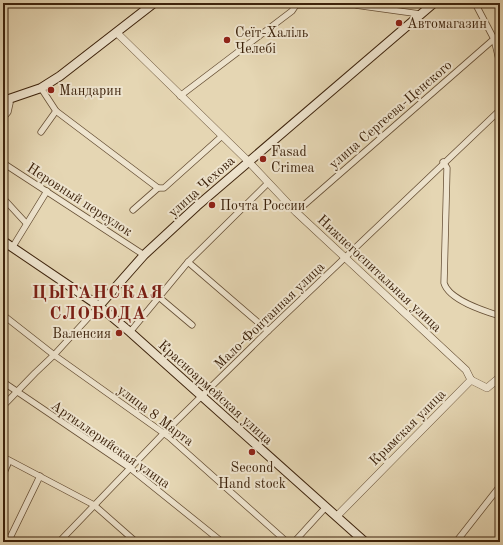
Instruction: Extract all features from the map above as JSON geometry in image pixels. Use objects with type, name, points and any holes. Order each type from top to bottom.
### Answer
[{"type":"main road","points":[[5,98],[41,88],[117,33],[154,3]]},
{"type":"main road","name":"улица Чехова","points":[[99,306],[144,256],[248,161],[434,3]]},
{"type":"main road","name":"Красноармейская улица","points":[[3,241],[99,306],[365,542]]},
{"type":"street","points":[[475,3],[494,39],[500,64]]},
{"type":"street","points":[[180,96],[292,11],[294,4],[355,5],[420,14]]},
{"type":"street","name":"Нижнегоспитальная улица","points":[[117,33],[248,161],[296,212],[466,370],[471,380]]},
{"type":"street","name":"улица Сергеева-Ценского","points":[[296,212],[494,39],[500,36]]},
{"type":"street","points":[[41,88],[56,111],[158,188],[164,188],[222,136]]},
{"type":"street","points":[[3,118],[10,107],[5,98]]},
{"type":"street","name":"Мало-Фонтанная улица","points":[[58,542],[163,434],[268,331],[443,162],[500,110]]},
{"type":"street","points":[[41,132],[56,111]]},
{"type":"street","points":[[443,162],[447,168],[444,283],[446,289],[450,294],[480,309],[500,316]]},
{"type":"street","name":"Неровный переулок","points":[[3,163],[144,256]]},
{"type":"street","points":[[130,332],[156,300],[160,298],[188,262],[268,183]]},
{"type":"street","points":[[133,210],[158,188]]},
{"type":"street","points":[[12,248],[47,191]]},
{"type":"street","points":[[3,198],[26,223]]},
{"type":"street","points":[[188,262],[268,331]]},
{"type":"street","points":[[160,298],[192,325]]},
{"type":"street","name":"улица Чехова","points":[[3,406],[54,355],[99,306]]},
{"type":"street","name":"улица 8 Марта","points":[[3,315],[54,355],[169,437],[287,542]]},
{"type":"street","points":[[471,380],[487,388],[500,377]]},
{"type":"street","name":"Крымская улица","points":[[337,516],[471,380]]},
{"type":"street","name":"Артиллерийская улица","points":[[3,382],[130,468],[222,542]]},
{"type":"street","points":[[3,457],[94,505],[136,542]]},
{"type":"street","points":[[3,475],[9,461]]},
{"type":"street","points":[[8,542],[40,476]]},
{"type":"street","points":[[456,542],[500,486]]},
{"type":"street","points":[[294,542],[326,507]]},
{"type":"place","name":"Автомагазин","points":[[399,23]]},
{"type":"place","name":"Сеїт-Халіль Челебі","points":[[227,40]]},
{"type":"place","name":"Мандарин","points":[[51,90]]},
{"type":"place","name":"Fasad Crimea","points":[[263,159]]},
{"type":"place","name":"Почта России","points":[[212,205]]},
{"type":"place","name":"Валенсия","points":[[119,333]]},
{"type":"place","name":"Second Hand stock","points":[[252,452]]},
{"type":"district","name":"ЦЫГАНСКАЯ СЛОБОДА","points":[[98,302]]}]
